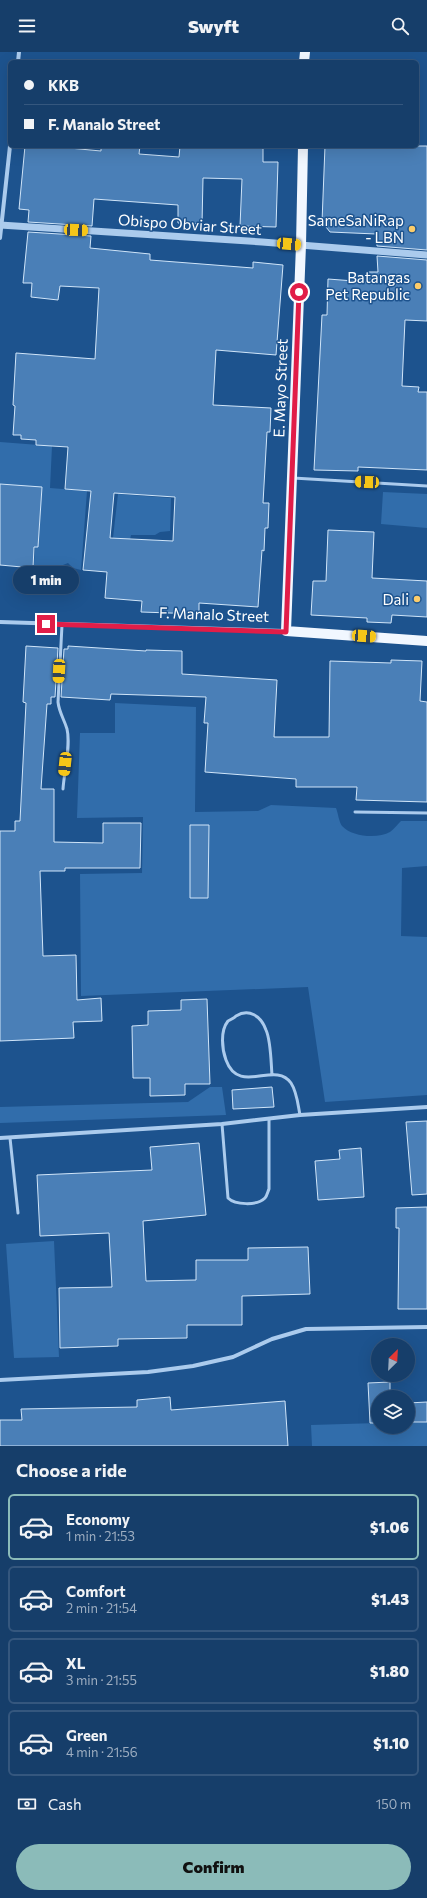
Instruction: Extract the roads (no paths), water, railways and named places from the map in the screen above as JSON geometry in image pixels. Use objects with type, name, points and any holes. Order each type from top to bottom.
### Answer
[{"type":"main road","name":"E. Mayo Street","points":[[286,632],[301,245],[303,148]]},
{"type":"main road","name":"F. Manalo Street","points":[[286,632],[427,641]]},
{"type":"street","points":[[0,238],[10,148]]},
{"type":"street","name":"Obispo Obviar Street","points":[[1,225],[427,255]]},
{"type":"street","name":"F. Manalo Street","points":[[0,622],[286,632]]},
{"type":"street","points":[[0,1138],[222,1124],[270,1120],[300,1115],[427,1107]]},
{"type":"street","points":[[0,1380],[148,1372],[193,1366],[233,1357],[272,1339],[306,1330],[427,1327]]},
{"type":"lane","points":[[291,478],[427,486]]},
{"type":"lane","points":[[62,624],[58,702],[59,712],[67,728],[68,738],[63,789]]},
{"type":"lane","points":[[355,812],[427,813]]},
{"type":"lane","points":[[272,1075],[267,1031],[259,1017],[250,1013],[241,1013],[228,1021],[223,1033],[223,1052],[229,1068],[236,1075],[245,1077],[272,1075],[280,1076],[290,1082],[298,1102],[300,1115]]},
{"type":"lane","points":[[222,1124],[228,1198],[232,1202],[240,1204],[260,1201],[265,1198],[269,1189],[270,1120]]},
{"type":"lane","points":[[10,1138],[18,1213]]},
{"type":"place","name":"SameSaNiRap - LBN","points":[[412,229]]},
{"type":"place","name":"Batangas Pet Republic","points":[[418,286]]},
{"type":"place","name":"Dali","points":[[417,599]]}]
